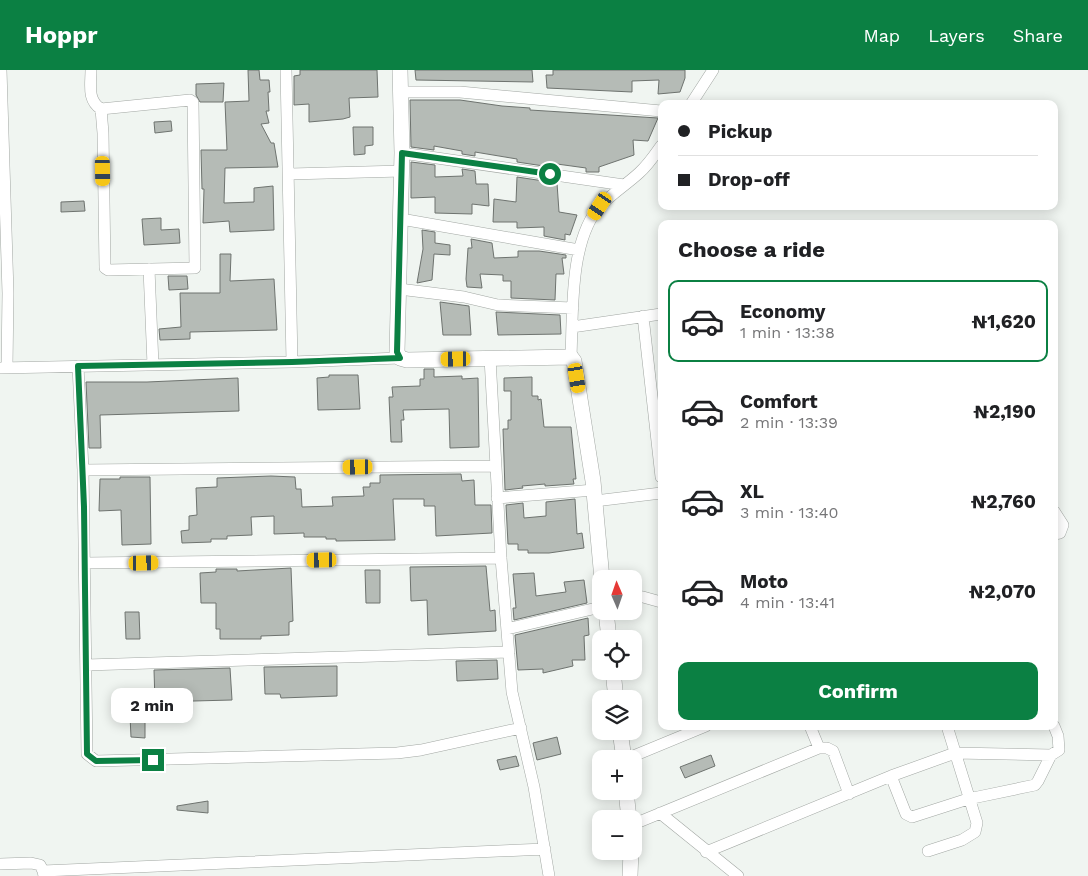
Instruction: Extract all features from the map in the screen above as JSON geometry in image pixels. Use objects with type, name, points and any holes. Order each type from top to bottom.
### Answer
[{"type":"street","points":[[1,70],[8,294],[4,367],[292,362],[400,358],[407,360],[571,357]]},
{"type":"street","points":[[91,70],[92,99],[94,105],[101,109],[190,100],[193,102],[195,266],[192,269],[108,270],[104,266],[103,133],[101,109]]},
{"type":"street","points":[[286,70],[290,174],[292,362]]},
{"type":"street","points":[[400,70],[402,171],[397,352],[400,358]]},
{"type":"street","points":[[693,100],[712,70]]},
{"type":"street","points":[[401,92],[460,92],[658,111]]},
{"type":"street","points":[[601,570],[595,496],[574,361],[571,357],[573,308],[579,250],[588,225],[600,206],[650,162],[658,150]]},
{"type":"street","points":[[402,153],[624,185]]},
{"type":"street","points":[[290,174],[402,171]]},
{"type":"street","points":[[401,219],[579,250]]},
{"type":"street","points":[[149,269],[153,365]]},
{"type":"street","points":[[399,289],[464,297],[498,305],[573,308]]},
{"type":"street","points":[[572,326],[658,314]]},
{"type":"street","points":[[643,316],[658,437]]},
{"type":"street","points":[[490,358],[497,498],[512,692],[534,787],[548,876]]},
{"type":"street","points":[[78,366],[83,470],[87,754],[96,761],[397,753],[421,750],[521,728]]},
{"type":"street","points":[[83,470],[496,466]]},
{"type":"street","points":[[497,498],[595,496],[658,492]]},
{"type":"street","points":[[1058,517],[1063,525],[1060,533],[1058,533]]},
{"type":"street","points":[[85,564],[501,558]]},
{"type":"street","points":[[642,596],[658,601]]},
{"type":"street","points":[[507,629],[592,609]]},
{"type":"street","points":[[86,665],[509,652]]},
{"type":"street","points":[[812,730],[819,748]]},
{"type":"street","points":[[928,851],[962,840],[975,832],[976,823],[948,730]]},
{"type":"street","points":[[706,852],[891,776],[955,753],[1050,755],[1059,750],[1055,730]]},
{"type":"street","points":[[642,750],[679,731]]},
{"type":"street","points":[[642,821],[819,748],[833,751],[849,794]]},
{"type":"street","points":[[891,776],[906,814],[912,817],[968,799],[1035,785],[1050,755]]},
{"type":"street","points":[[660,813],[738,876]]},
{"type":"street","points":[[0,864],[31,863],[40,865],[43,873],[180,870],[545,849]]},
{"type":"street","points":[[630,876],[631,860]]},
{"type":"building","points":[[248,70],[259,70],[260,80],[269,80],[269,111],[266,111],[269,123],[261,124],[271,143],[274,143],[278,167],[225,168],[224,203],[254,202],[254,188],[273,186],[274,230],[230,232],[229,221],[203,223],[204,189],[202,189],[201,150],[227,150],[225,102],[249,101]]},
{"type":"building","points":[[300,70],[377,70],[378,97],[349,98],[350,117],[309,122],[309,104],[294,105],[294,76],[300,75]]},
{"type":"building","points":[[415,70],[532,70],[533,82],[416,80]]},
{"type":"building","points":[[553,70],[685,70],[685,78],[680,92],[658,94],[659,80],[632,81],[632,92],[547,88],[546,75],[553,75]]},
{"type":"building","points":[[224,83],[223,102],[200,102],[196,95],[196,84]]},
{"type":"building","points":[[410,100],[460,100],[530,108],[530,110],[658,118],[648,141],[633,140],[634,155],[599,167],[599,172],[586,172],[586,168],[557,164],[557,168],[517,162],[517,159],[475,152],[475,156],[462,154],[462,151],[434,146],[434,150],[411,147]]},
{"type":"building","points":[[171,121],[172,131],[155,133],[154,122]]},
{"type":"building","points":[[353,127],[373,127],[373,145],[365,146],[365,154],[354,155]]},
{"type":"building","points":[[411,162],[435,165],[435,177],[463,176],[462,169],[475,171],[476,184],[488,184],[489,206],[472,204],[472,214],[435,213],[435,197],[411,198]]},
{"type":"building","points":[[517,177],[557,183],[559,212],[577,215],[570,235],[565,234],[565,240],[544,236],[544,227],[517,228],[517,222],[493,222],[494,199],[516,202]]},
{"type":"building","points":[[84,201],[85,211],[61,212],[61,202]]},
{"type":"building","points":[[161,218],[161,230],[179,229],[180,243],[144,245],[142,219]]},
{"type":"building","points":[[422,230],[435,232],[435,243],[450,245],[450,255],[434,254],[432,280],[417,283],[423,249]]},
{"type":"building","points":[[471,239],[492,243],[494,258],[518,257],[518,251],[539,251],[566,255],[566,258],[562,258],[564,274],[556,274],[555,300],[511,298],[511,281],[503,281],[503,275],[480,274],[482,288],[467,287],[468,248],[472,248]]},
{"type":"building","points":[[220,254],[231,254],[230,281],[274,279],[277,330],[190,332],[190,339],[160,340],[159,329],[181,327],[180,293],[220,293]]},
{"type":"building","points":[[168,276],[187,276],[188,289],[169,290]]},
{"type":"building","points":[[440,302],[469,306],[471,335],[443,335]]},
{"type":"building","points":[[496,312],[560,315],[561,334],[498,335]]},
{"type":"building","points":[[424,369],[434,369],[434,377],[462,376],[462,379],[478,378],[479,447],[450,448],[449,409],[403,410],[404,420],[401,420],[402,442],[391,442],[389,397],[393,397],[392,387],[420,386],[420,379],[424,379]]},
{"type":"building","points":[[329,375],[358,375],[360,409],[318,410],[317,378],[329,377]]},
{"type":"building","points":[[532,377],[532,396],[538,396],[538,400],[541,399],[544,427],[571,427],[576,479],[573,479],[574,484],[522,486],[523,488],[505,490],[503,429],[508,429],[508,420],[511,420],[511,391],[504,391],[504,378]]},
{"type":"building","points":[[238,378],[239,411],[100,415],[101,448],[89,448],[86,382],[147,382]]},
{"type":"building","points":[[461,474],[462,481],[474,480],[475,505],[491,505],[492,533],[436,536],[435,506],[424,506],[424,499],[393,499],[395,540],[336,541],[336,539],[326,539],[326,537],[304,537],[304,533],[274,534],[274,516],[251,517],[252,535],[227,536],[227,539],[211,539],[211,542],[182,543],[181,531],[189,530],[189,516],[197,515],[196,488],[217,487],[217,478],[295,477],[296,489],[301,489],[302,507],[333,506],[332,497],[364,496],[363,487],[370,487],[370,483],[380,483],[380,475]]},
{"type":"building","points":[[120,477],[150,477],[151,544],[122,545],[121,510],[99,511],[100,479],[120,479]]},
{"type":"building","points":[[575,499],[577,534],[582,533],[584,548],[549,553],[528,553],[528,550],[518,550],[518,544],[508,544],[506,505],[523,503],[524,518],[546,516],[546,502]]},
{"type":"building","points":[[486,566],[490,611],[495,610],[496,631],[428,635],[427,600],[411,601],[410,567]]},
{"type":"building","points":[[291,568],[293,621],[289,622],[289,635],[261,636],[261,639],[220,639],[220,629],[216,629],[216,603],[201,603],[200,573],[216,572],[216,569],[237,569],[237,571]]},
{"type":"building","points":[[365,570],[380,570],[380,603],[366,603]]},
{"type":"building","points":[[534,573],[536,596],[566,592],[564,582],[584,580],[587,603],[514,620],[513,608],[516,608],[513,574]]},
{"type":"building","points":[[125,612],[139,612],[140,639],[126,639]]},
{"type":"building","points":[[588,618],[589,635],[584,636],[585,660],[572,660],[573,666],[543,673],[543,669],[518,670],[515,635]]},
{"type":"building","points":[[497,660],[498,679],[457,681],[456,661]]},
{"type":"building","points":[[337,666],[337,696],[281,698],[280,694],[265,694],[264,667]]},
{"type":"building","points":[[230,668],[232,700],[155,702],[154,670]]},
{"type":"building","points":[[145,713],[145,738],[131,737],[130,716]]},
{"type":"building","points":[[557,737],[561,754],[537,760],[533,743]]},
{"type":"building","points":[[711,755],[715,766],[685,778],[680,767]]},
{"type":"building","points":[[516,756],[519,766],[500,770],[497,760]]},
{"type":"building","points":[[208,801],[208,813],[177,810],[177,806]]},
{"type":"route","points":[[153,760],[96,761],[87,754],[84,507],[78,366],[400,358],[397,352],[402,153],[550,174]]}]
